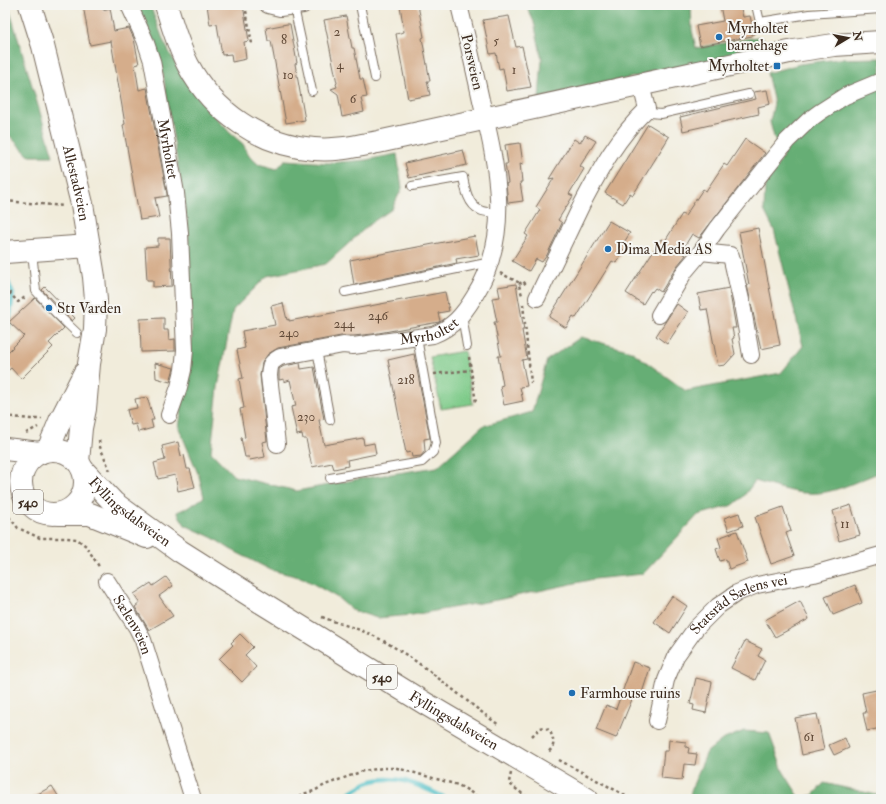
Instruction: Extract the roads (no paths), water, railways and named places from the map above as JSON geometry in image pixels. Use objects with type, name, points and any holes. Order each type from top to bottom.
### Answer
[{"type":"main road","name":"Allestadveien","points":[[30,5],[43,46],[82,204],[94,277],[96,300],[95,329],[89,364],[85,409],[81,428],[80,466]]},
{"type":"main road","points":[[166,5],[177,40],[189,66],[203,88],[221,108],[242,125],[266,138],[294,147],[316,149],[344,149],[814,47],[881,42]]},
{"type":"main road","points":[[5,252],[89,246]]},
{"type":"main road","name":"Allestadveien","points":[[44,452],[89,364]]},
{"type":"main road","name":"540","points":[[5,449],[44,452],[56,450],[71,456],[80,466],[85,479],[85,488],[82,496],[76,504],[59,514],[49,514],[31,506],[13,482],[21,478],[28,462],[44,452]]},
{"type":"main road","name":"Fyllingsdalsveien","points":[[80,466],[114,503],[180,550],[259,601],[426,704],[587,799]]},
{"type":"main road","name":"Fyllingsdalsveien","points":[[59,514],[90,514],[180,550]]},
{"type":"street","name":"Myrholtet","points":[[129,5],[145,40],[152,61],[176,193],[180,233],[185,350],[180,381],[169,415]]},
{"type":"street","points":[[268,5],[280,8],[298,6]]},
{"type":"street","name":"Porsveien","points":[[459,5],[486,118]]},
{"type":"street","points":[[659,315],[685,271],[787,141],[809,120],[845,96],[881,81]]},
{"type":"street","points":[[537,298],[565,238],[604,163],[621,136],[647,109],[641,84]]},
{"type":"street","name":"Myrholtet","points":[[277,444],[269,376],[270,365],[273,361],[280,357],[343,345],[353,346],[433,335],[446,330],[462,315],[470,304],[484,282],[490,264],[496,240],[499,213],[497,180],[486,118]]},
{"type":"street","points":[[701,252],[730,254],[731,256],[742,304],[751,356]]},
{"type":"street","name":"Statsråd Sælens vei","points":[[656,721],[666,680],[676,656],[696,628],[718,606],[737,593],[757,585],[814,574],[881,555]]},
{"type":"street","name":"Sælenveien","points":[[107,581],[143,640],[193,799]]},
{"type":"lane","points":[[360,5],[375,78]]},
{"type":"lane","points":[[756,5],[760,22],[809,14],[881,8]]},
{"type":"lane","points":[[298,6],[312,91]]},
{"type":"lane","points":[[647,109],[651,113],[661,114],[750,94]]},
{"type":"lane","points":[[412,186],[463,177],[467,194],[474,206],[480,210],[499,213]]},
{"type":"lane","points":[[32,250],[36,291],[77,333]]},
{"type":"lane","points":[[345,292],[490,264]]},
{"type":"lane","points":[[462,315],[467,346]]},
{"type":"lane","points":[[330,478],[422,462],[433,452],[436,443],[417,338]]},
{"type":"lane","points":[[316,350],[330,420]]},
{"type":"waterway","points":[[5,275],[13,294],[8,328],[5,333]]},
{"type":"waterway","points":[[340,799],[369,782],[379,779],[400,780],[420,786],[448,799]]},
{"type":"place","name":"Myrholtet barnehage","points":[[719,37]]},
{"type":"place","name":"Myrholtet","points":[[777,66]]},
{"type":"place","name":"Dima Media AS","points":[[608,249]]},
{"type":"place","name":"St1 Varden","points":[[49,308]]},
{"type":"place","name":"Farmhouse ruins","points":[[572,693]]}]
